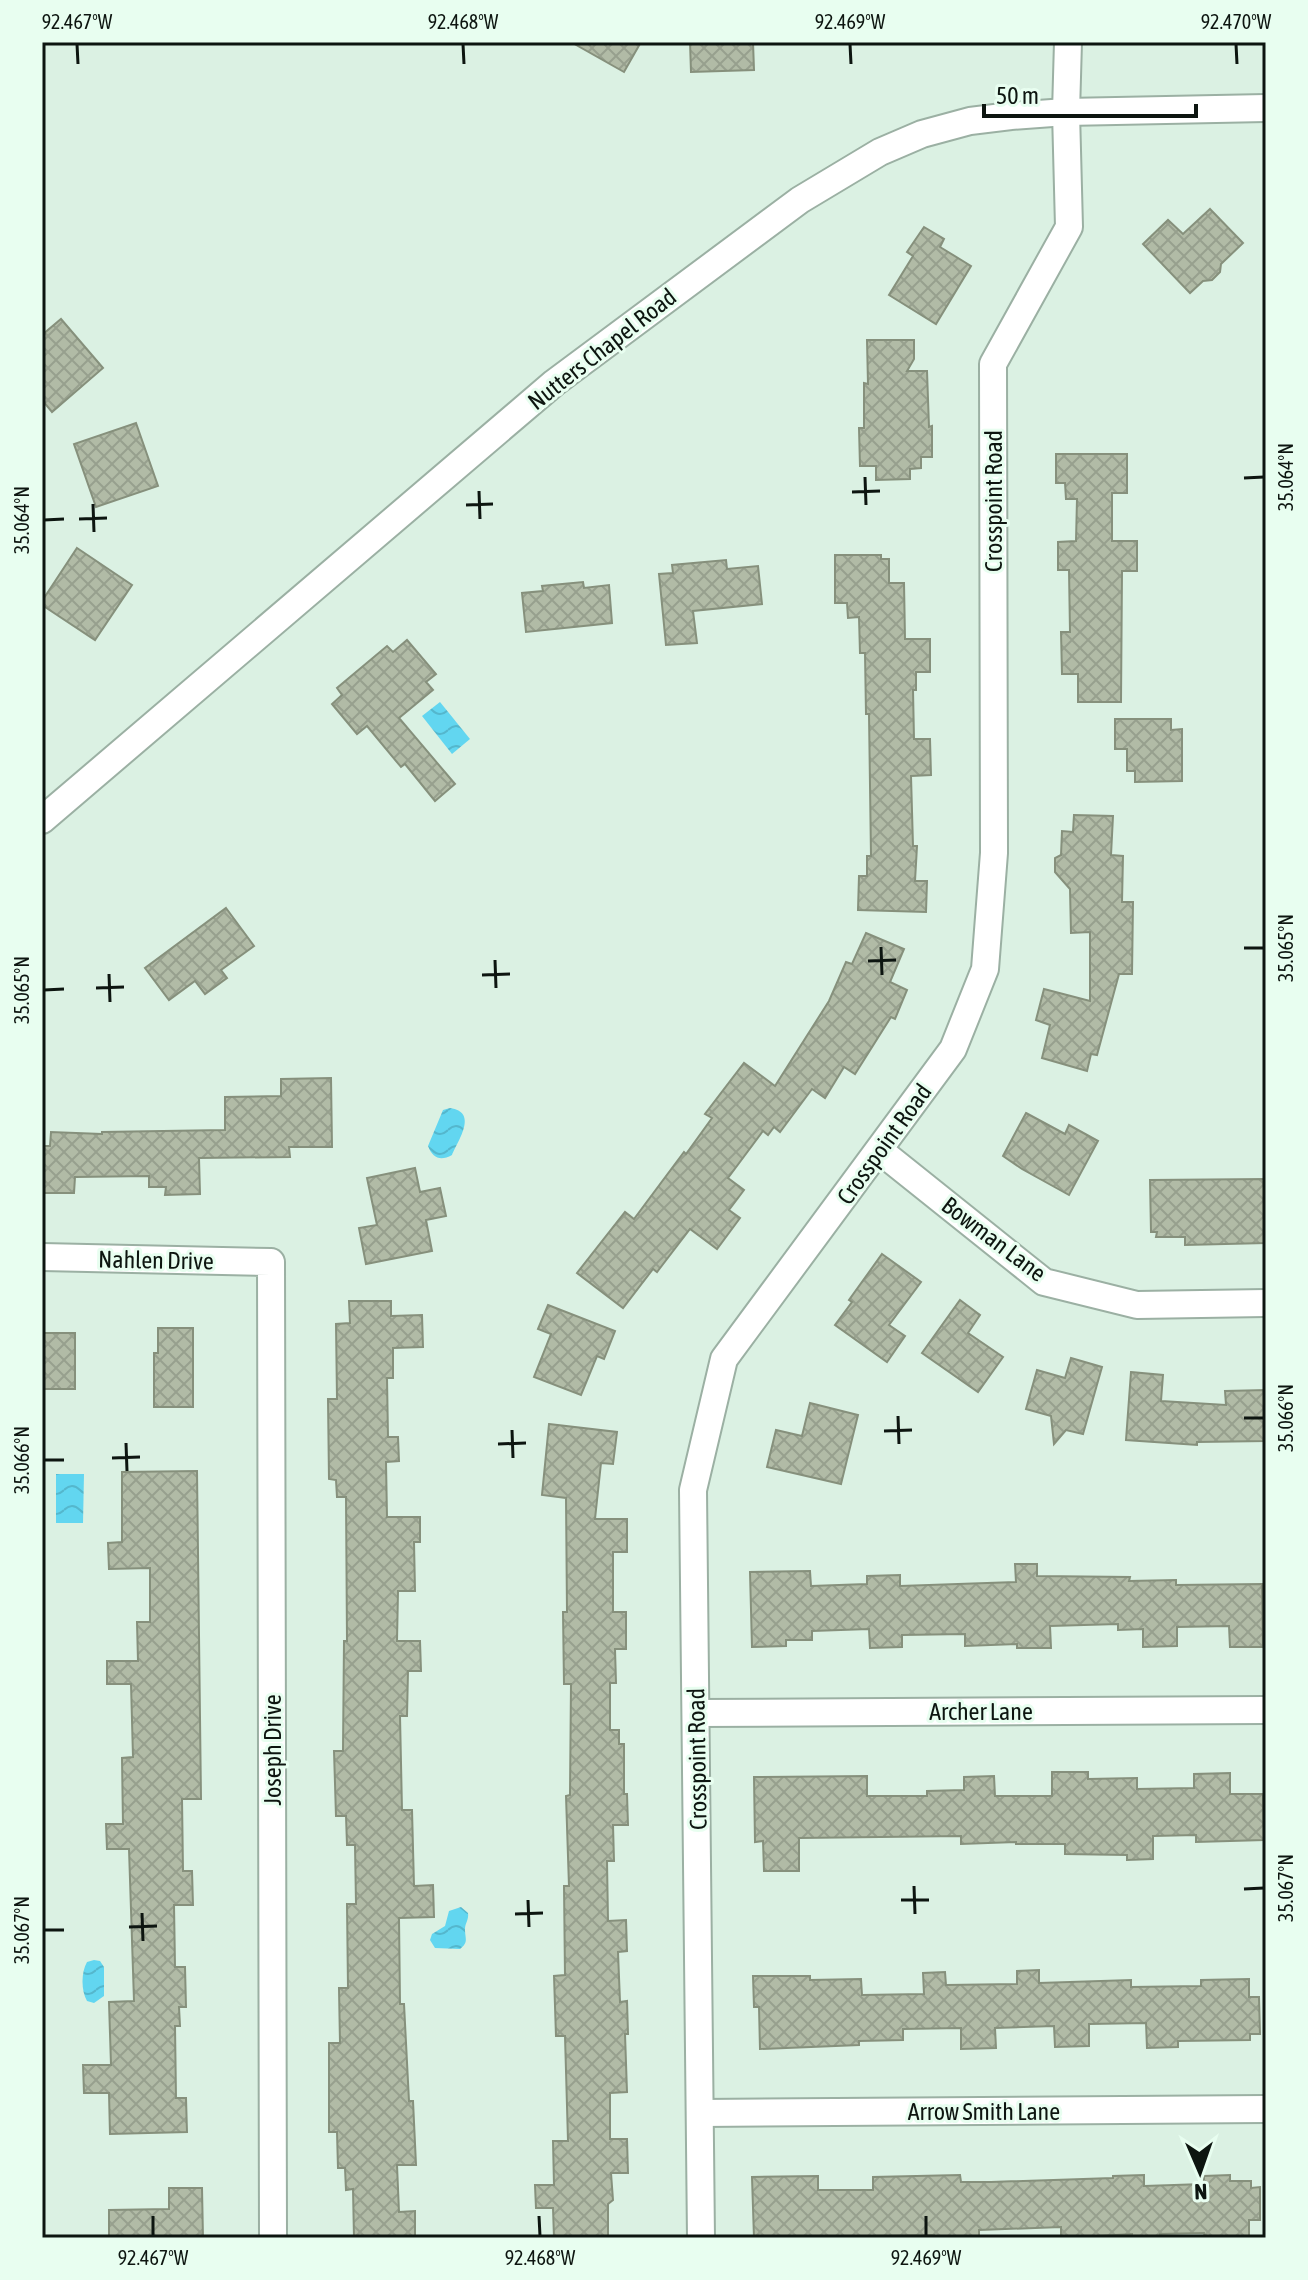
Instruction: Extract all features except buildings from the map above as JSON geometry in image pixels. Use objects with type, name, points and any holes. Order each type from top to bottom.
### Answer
[{"type":"street","name":"Crosspoint Road","points":[[701,2238],[693,1490],[724,1359],[953,1049],[985,969],[994,853],[993,364],[1069,227],[1068,42]]},
{"type":"street","name":"Nutters Chapel Road","points":[[42,820],[554,383],[800,200],[880,152],[922,134],[970,121],[1011,116],[1266,108]]},
{"type":"street","name":"Bowman Lane","points":[[879,1150],[1044,1282],[1137,1305],[1266,1303]]},
{"type":"street","name":"Nahlen Drive","points":[[42,1257],[271,1262]]},
{"type":"street","name":"Joseph Drive","points":[[271,1262],[273,2238]]},
{"type":"street","name":"Archer Lane","points":[[696,1713],[1266,1710]]},
{"type":"street","name":"Arrow Smith Lane","points":[[701,2113],[1266,2109]]},
{"type":"water","points":[[440,702],[470,739],[452,754],[422,716]]},
{"type":"water","points":[[450,1108],[463,1115],[464,1127],[452,1155],[438,1158],[428,1146],[443,1110]]},
{"type":"water","points":[[56,1474],[84,1474],[83,1523],[56,1523]]},
{"type":"water","points":[[461,1907],[468,1913],[465,1944],[460,1949],[435,1948],[430,1940],[432,1934],[445,1926],[449,1911]]},
{"type":"water","points":[[100,1961],[104,1967],[104,1996],[94,2003],[87,2001],[82,1982],[87,1962]]}]
